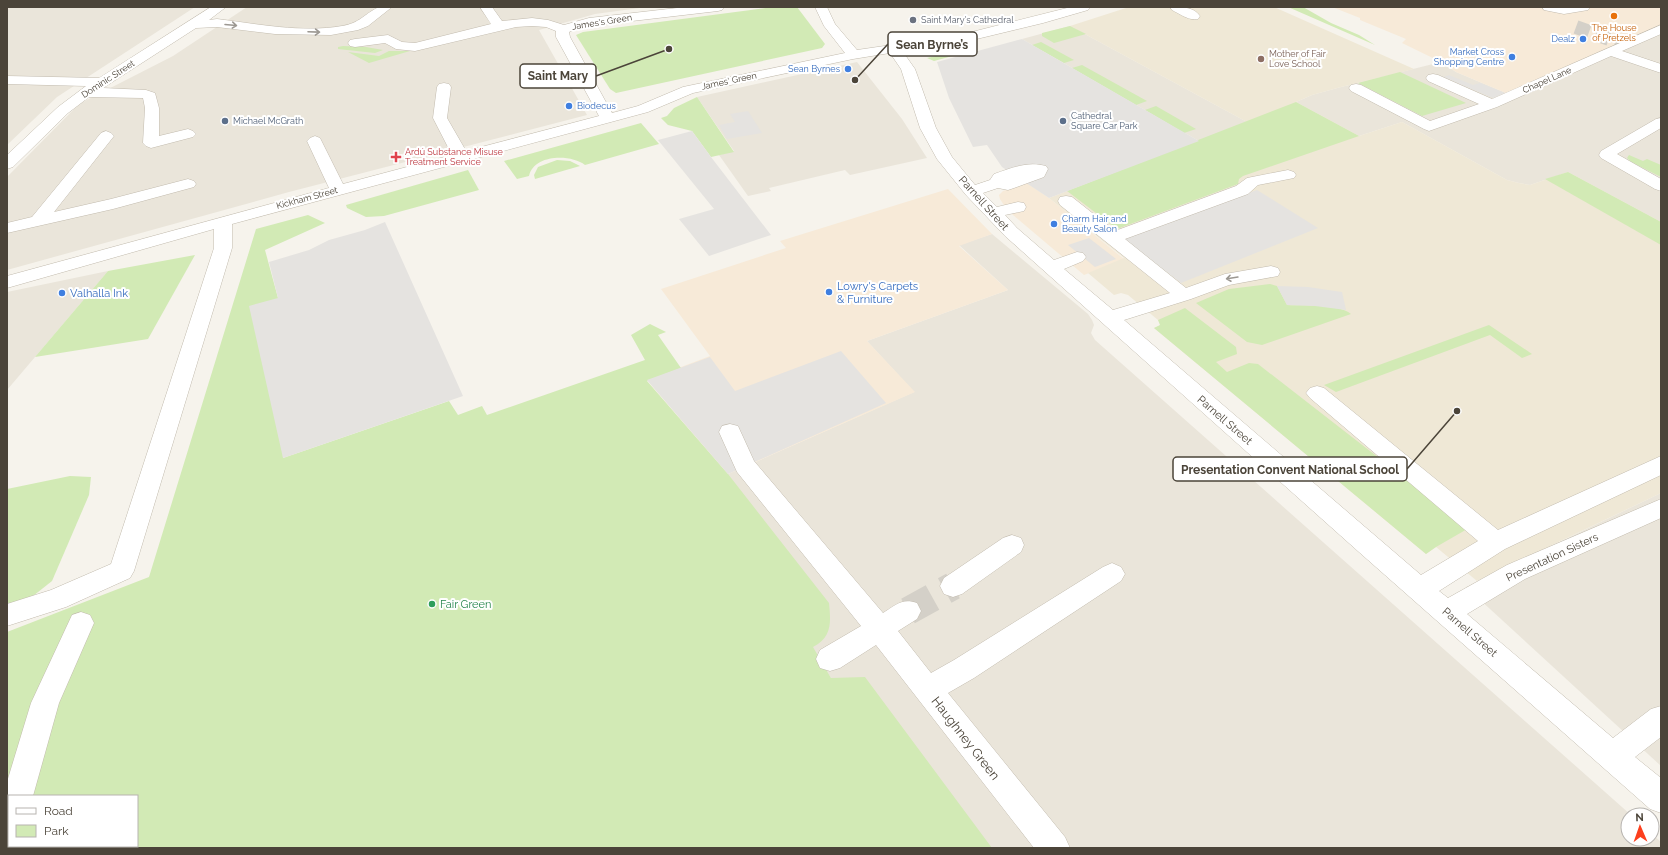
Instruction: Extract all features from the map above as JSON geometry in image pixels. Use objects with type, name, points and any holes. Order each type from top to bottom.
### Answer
[{"type":"street","name":"Dominic Street","points":[[7,164],[13,153],[85,93],[220,7]]},
{"type":"street","points":[[193,24],[217,23],[271,30],[325,32],[346,29],[364,23],[386,7]]},
{"type":"street","points":[[486,7],[499,26]]},
{"type":"street","name":"James's Green","points":[[608,118],[563,37],[562,32],[564,29],[589,22],[718,7]]},
{"type":"street","points":[[821,7],[826,18],[853,54]]},
{"type":"street","name":"James' Green","points":[[608,118],[643,109],[697,88],[853,54],[960,39],[1039,20],[1084,7]]},
{"type":"street","points":[[1176,7],[1194,16]]},
{"type":"street","points":[[1548,7],[1564,10],[1584,7]]},
{"type":"street","points":[[580,12],[589,22]]},
{"type":"street","points":[[355,44],[388,39],[392,44],[415,47],[499,26],[525,23],[546,23],[564,29]]},
{"type":"street","name":"Chapel Lane","points":[[1356,88],[1429,126],[1492,104],[1619,46],[1661,29]]},
{"type":"street","points":[[1619,46],[1661,69]]},
{"type":"street","name":"Parnell Street","points":[[894,48],[908,69],[928,128],[944,159],[1011,232],[1661,798]]},
{"type":"street","points":[[1433,78],[1492,104]]},
{"type":"street","points":[[7,80],[102,82]]},
{"type":"street","points":[[444,88],[440,118],[461,157]]},
{"type":"street","points":[[85,93],[107,92],[146,94],[150,96],[152,108],[151,143],[188,134]]},
{"type":"street","name":"Kickham Street","points":[[7,282],[223,221],[608,118]]},
{"type":"street","points":[[1661,122],[1606,156],[1661,186]]},
{"type":"street","points":[[39,220],[106,136]]},
{"type":"street","points":[[315,141],[338,190]]},
{"type":"street","points":[[1113,238],[1242,190],[1253,181],[1288,175]]},
{"type":"street","points":[[972,191],[997,183]]},
{"type":"street","points":[[7,228],[113,204],[188,184]]},
{"type":"street","points":[[1066,201],[1113,238],[1147,262],[1184,295]]},
{"type":"street","points":[[993,213],[1018,207]]},
{"type":"street","points":[[7,615],[57,599],[120,571],[223,248],[223,221]]},
{"type":"street","points":[[1051,268],[1077,257]]},
{"type":"street","points":[[1109,318],[1184,295],[1226,280],[1271,272]]},
{"type":"street","points":[[1317,393],[1496,542]]},
{"type":"street","name":"Haughney Green","points":[[730,432],[745,466],[928,689],[1054,848]]},
{"type":"street","points":[[1420,589],[1496,542],[1661,465]]},
{"type":"street","name":"Presentation Sisters","points":[[1447,612],[1516,572],[1661,508]]},
{"type":"street","points":[[953,586],[1012,545]]},
{"type":"street","points":[[928,689],[964,669],[1112,574]]},
{"type":"street","points":[[830,659],[908,610]]},
{"type":"street","points":[[18,795],[45,703],[81,623]]},
{"type":"street","points":[[1613,756],[1661,719]]},
{"type":"shaded area","points":[[7,7],[195,7],[57,97],[7,145]]},
{"type":"shaded area","points":[[247,7],[647,7],[595,14],[539,30],[587,115],[289,192],[7,270],[7,177],[79,104],[173,56]]},
{"type":"shaded area","points":[[1129,7],[1274,7],[1414,69],[1312,95],[1296,102],[1359,136],[1402,122],[1507,180],[1530,185],[1568,172],[1661,222],[1661,493],[1477,581],[1436,547],[1426,554],[1154,328],[1161,325],[1158,320],[1128,295],[1121,293],[1114,295],[1088,273],[1124,258],[1049,198],[1247,122],[1070,26]]},
{"type":"shaded area","name":"Market Cross Shopping Centre","points":[[1332,7],[1661,7],[1661,25],[1506,93],[1456,72],[1441,62],[1402,43],[1406,39]]},
{"type":"shaded area","points":[[1661,25],[1661,222],[1568,172],[1530,185],[1507,180],[1402,122],[1359,136],[1296,102],[1312,95],[1341,87],[1441,62],[1456,72],[1506,93]]},
{"type":"shaded area","points":[[1070,26],[1247,122],[1199,141],[1022,39]]},
{"type":"shaded area","name":"Cathedral Square Car Park","points":[[1022,39],[1199,141],[1049,198],[1002,167],[987,145],[973,147],[949,98],[937,62]]},
{"type":"shaded area","points":[[857,62],[902,119],[927,158],[850,175],[845,170],[769,188],[771,191],[748,196],[719,155],[734,151],[697,97]]},
{"type":"shaded area","points":[[1449,75],[1473,85],[1480,83],[1505,93],[1493,98],[1443,77]]},
{"type":"shaded area","points":[[748,111],[762,133],[727,139],[719,125],[735,122],[730,114]]},
{"type":"shaded area","points":[[692,131],[771,235],[709,256],[679,219],[714,209],[658,140]]},
{"type":"shaded area","points":[[1027,183],[1049,198],[1124,259],[1084,275],[1007,210],[1000,199],[999,195],[1003,191]]},
{"type":"shaded area","name":"Lowry's Carpets & Furniture","points":[[948,189],[992,234],[959,246],[1008,290],[867,341],[915,392],[728,474],[647,380],[710,356],[661,289],[786,248],[780,241]]},
{"type":"shaded area","points":[[1257,190],[1318,228],[1181,283],[1123,239]]},
{"type":"shaded area","points":[[385,222],[463,396],[283,458],[249,306],[278,298],[269,262],[309,250],[329,240],[365,230]]},
{"type":"shaded area","points":[[992,234],[1088,314],[1094,325],[1091,333],[1095,340],[1622,807],[1620,807],[1620,847],[1660,847],[1660,841],[1661,848],[936,848],[710,482],[914,392],[867,341],[1008,290],[959,245]]},
{"type":"shaded area","points":[[1089,238],[1116,259],[1095,267],[1068,245]]},
{"type":"shaded area","points":[[108,271],[35,357],[7,390],[7,292]]},
{"type":"shaded area","points":[[1277,286],[1308,287],[1342,292],[1346,310],[1315,306],[1287,305]]},
{"type":"shaded area","points":[[841,351],[886,403],[728,474],[647,380],[710,357],[735,391]]},
{"type":"shaded area","points":[[1661,493],[1661,766],[1466,587]]},
{"type":"green space","points":[[773,7],[797,7],[825,44],[822,48],[616,93],[610,89],[576,35],[583,32]]},
{"type":"green space","points":[[1288,7],[1303,7],[1331,23],[1359,35],[1375,45]]},
{"type":"green space","points":[[1070,26],[1086,34],[1054,43],[1042,36],[1042,33]]},
{"type":"green space","points":[[1041,42],[1074,60],[1064,63],[1032,45]]},
{"type":"green space","points":[[338,47],[366,47],[383,50],[375,53],[338,49]]},
{"type":"green space","points":[[961,50],[967,52],[934,61],[927,58]]},
{"type":"green space","points":[[389,51],[410,51],[369,63],[348,52],[379,56]]},
{"type":"green space","points":[[1082,65],[1147,101],[1136,105],[1072,68]]},
{"type":"green space","points":[[1400,72],[1466,103],[1422,116],[1358,83]]},
{"type":"green space","points":[[697,97],[734,152],[711,157],[692,131],[668,125],[661,118],[667,116],[674,108]]},
{"type":"green space","points":[[1296,102],[1359,136],[1243,176],[1239,179],[1238,184],[1117,229],[1067,191]]},
{"type":"green space","points":[[1156,106],[1196,129],[1184,133],[1145,110]]},
{"type":"green space","points":[[641,123],[659,144],[585,165],[579,161],[571,159],[554,158],[545,160],[538,163],[532,169],[529,176],[517,179],[504,161]]},
{"type":"green space","points":[[1629,155],[1643,161],[1647,159],[1661,165],[1661,177],[1631,162],[1627,158]]},
{"type":"green space","points":[[557,160],[570,161],[580,166],[535,179],[534,175],[538,167]]},
{"type":"green space","points":[[468,170],[479,190],[384,216],[366,217],[347,208],[346,205]]},
{"type":"green space","points":[[1568,172],[1661,222],[1661,245],[1545,179]]},
{"type":"green space","name":"Fair Green","points":[[308,215],[325,223],[265,250],[278,298],[283,458],[449,401],[458,415],[482,406],[487,415],[645,360],[631,335],[650,324],[666,332],[658,335],[681,368],[647,381],[728,474],[829,603],[829,629],[824,639],[813,647],[831,678],[865,677],[992,848],[7,848],[7,632],[149,577],[256,229]]},
{"type":"green space","points":[[195,255],[148,339],[35,357],[108,271]]},
{"type":"green space","points":[[1270,284],[1277,286],[1287,305],[1311,305],[1338,308],[1351,314],[1262,345],[1247,342],[1196,303],[1229,289]]},
{"type":"green space","points":[[1185,308],[1236,347],[1237,354],[1216,362],[1227,372],[1249,363],[1258,364],[1469,528],[1426,554],[1154,328],[1160,325],[1158,320]]},
{"type":"green space","points":[[1489,325],[1532,354],[1522,358],[1490,335],[1336,392],[1324,385]]},
{"type":"green space","points":[[70,476],[91,477],[89,495],[52,581],[28,600],[7,606],[7,489]]},
{"type":"tunnel","points":[[1576,27],[1620,43]]},
{"type":"tunnel","points":[[908,611],[953,586]]},
{"type":"place","name":"The House of Pretzels","points":[[1614,16]]},
{"type":"place","name":"Saint Mary's Cathedral","points":[[913,20]]},
{"type":"place","name":"Dealz","points":[[1583,39]]},
{"type":"place","name":"Saint Mary","points":[[669,49]]},
{"type":"place","name":"Market Cross Shopping Centre","points":[[1512,57]]},
{"type":"place","name":"Mother of Fair Love School","points":[[1261,59]]},
{"type":"place","name":"Sean Byrnes","points":[[848,69]]},
{"type":"place","name":"Sean Byrne’s","points":[[855,80]]},
{"type":"place","name":"Biodecus","points":[[569,106]]},
{"type":"place","name":"Michael McGrath","points":[[225,121]]},
{"type":"place","name":"Cathedral Square Car Park","points":[[1063,121]]},
{"type":"place","name":"Ardú Substance Misuse Treatment Service","points":[[396,157]]},
{"type":"place","name":"Charm Hair and Beauty Salon","points":[[1054,224]]},
{"type":"place","name":"Lowry's Carpets & Furniture","points":[[829,292]]},
{"type":"place","name":"Valhalla Ink","points":[[62,293]]},
{"type":"place","name":"Presentation Convent National School","points":[[1457,411]]},
{"type":"place","name":"Fair Green","points":[[432,604]]}]
